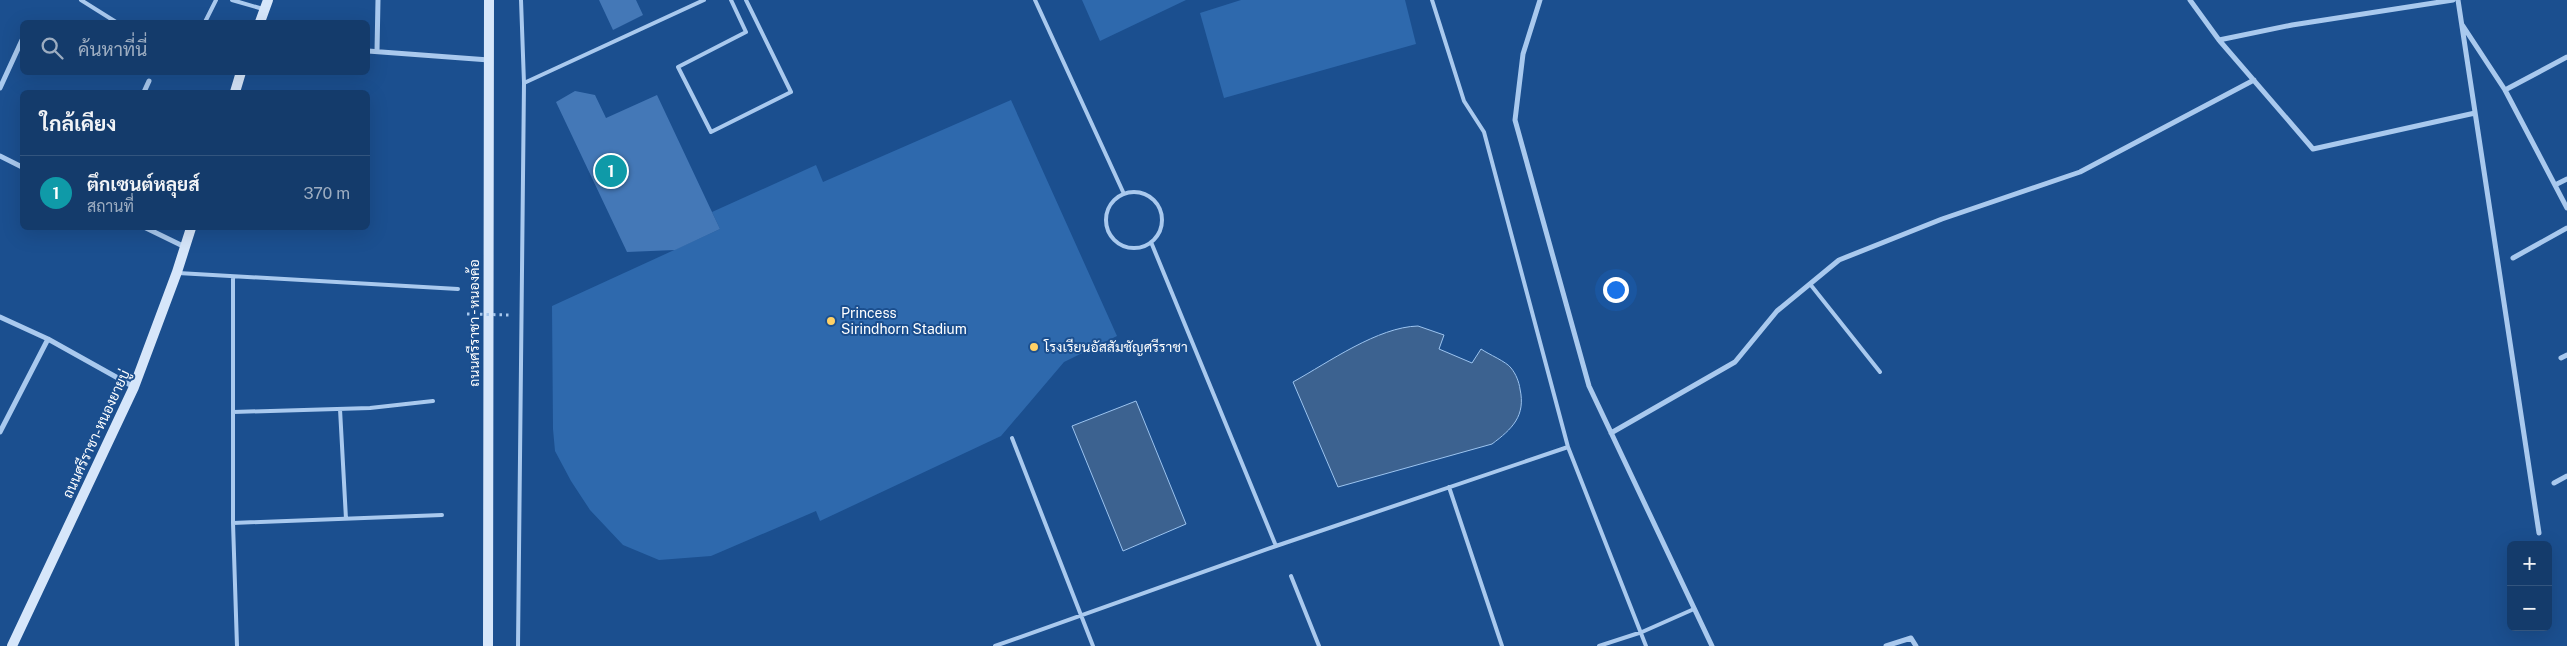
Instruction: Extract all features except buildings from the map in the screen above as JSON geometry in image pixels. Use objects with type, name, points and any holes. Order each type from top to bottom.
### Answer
[{"type":"main road","name":"ถนนศรีราชา - หนองค้อ","points":[[488,646],[489,0]]},
{"type":"main road","points":[[261,20],[266,5]]},
{"type":"main road","points":[[236,90],[240,75]]},
{"type":"main road","name":"ถนนศรีราชา-หนองยายบู่","points":[[12,646],[134,387],[177,272],[190,230]]},
{"type":"street","points":[[377,51],[378,0]]},
{"type":"street","points":[[1540,0],[1523,54],[1515,120],[1589,386],[1712,646]]},
{"type":"street","points":[[2190,0],[2219,40],[2312,149],[2475,113]]},
{"type":"street","points":[[2219,40],[2292,25],[2453,0]]},
{"type":"street","points":[[2458,0],[2539,533]]},
{"type":"street","points":[[2461,24],[2505,90],[2567,208]]},
{"type":"street","points":[[0,88],[20,44]]},
{"type":"street","points":[[370,51],[490,60]]},
{"type":"street","points":[[2505,90],[2567,57]]},
{"type":"street","points":[[1611,433],[1735,362],[1777,311],[1839,260],[1942,220],[2080,172],[2254,80]]},
{"type":"street","points":[[145,90],[149,81]]},
{"type":"street","points":[[0,156],[20,166]]},
{"type":"street","points":[[2555,185],[2567,179]]},
{"type":"street","points":[[2512,258],[2567,228]]},
{"type":"street","points":[[150,230],[185,248]]},
{"type":"street","points":[[0,317],[48,339],[134,387]]},
{"type":"street","points":[[0,432],[48,339]]},
{"type":"street","points":[[2561,358],[2567,355]]},
{"type":"street","points":[[2554,483],[2567,476]]},
{"type":"street","points":[[1886,646],[1911,638],[1916,646]]},
{"type":"lane","points":[[81,0],[113,20]]},
{"type":"lane","points":[[206,20],[216,0]]},
{"type":"lane","points":[[232,0],[266,5]]},
{"type":"lane","points":[[518,646],[524,82],[522,0]]},
{"type":"lane","points":[[524,82],[704,0]]},
{"type":"lane","points":[[731,0],[746,32],[678,67],[711,132],[791,92],[746,0]]},
{"type":"lane","points":[[1035,0],[1124,194]]},
{"type":"lane","points":[[1432,0],[1464,101],[1484,132],[1568,447],[1646,646]]},
{"type":"lane","points":[[1141,192],[1150,196],[1160,210],[1161,227],[1151,242],[1134,248],[1116,241],[1110,233],[1107,224],[1110,206],[1124,194],[1141,192]]},
{"type":"lane","points":[[1151,242],[1276,546]]},
{"type":"lane","points":[[177,272],[458,288]]},
{"type":"lane","points":[[233,276],[233,523],[237,646]]},
{"type":"lane","points":[[1810,284],[1880,372]]},
{"type":"lane","points":[[233,412],[340,409],[433,401]]},
{"type":"lane","points":[[340,409],[346,518]]},
{"type":"lane","points":[[1012,438],[1083,614],[1093,646]]},
{"type":"lane","points":[[995,646],[1276,546],[1568,447]]},
{"type":"lane","points":[[1448,487],[1502,646]]},
{"type":"lane","points":[[233,523],[442,516]]},
{"type":"lane","points":[[1291,576],[1319,646]]},
{"type":"lane","points":[[1599,646],[1642,632],[1694,608]]},
{"type":"path","points":[[467,314],[510,315]]},
{"type":"shaded area","points":[[1082,0],[1186,0],[1100,41]]},
{"type":"shaded area","points":[[1241,0],[1405,0],[1416,44],[1224,98],[1200,13]]},
{"type":"shaded area","name":"Princess Sirindhorn Stadium","points":[[1011,100],[1117,336],[1064,362],[1001,436],[820,521],[816,511],[711,556],[659,560],[623,545],[590,510],[571,481],[555,451],[553,429],[552,306],[720,229],[712,212],[816,165],[823,182]]},
{"type":"shaded area","points":[[1418,326],[1444,335],[1439,349],[1472,363],[1481,349],[1509,366],[1513,370],[1520,386],[1521,407],[1516,421],[1506,433],[1492,444],[1338,487],[1293,382],[1370,339],[1387,332]]},
{"type":"shaded area","points":[[1136,401],[1186,524],[1123,551],[1072,426]]},
{"type":"place","name":"ตึกเซนต์หลุยส์","points":[[611,171]]},
{"type":"place","name":"Princess Sirindhorn Stadium","points":[[831,321]]},
{"type":"place","name":"โรงเรียนอัสสัมชัญศรีราชา","points":[[1034,347]]}]
